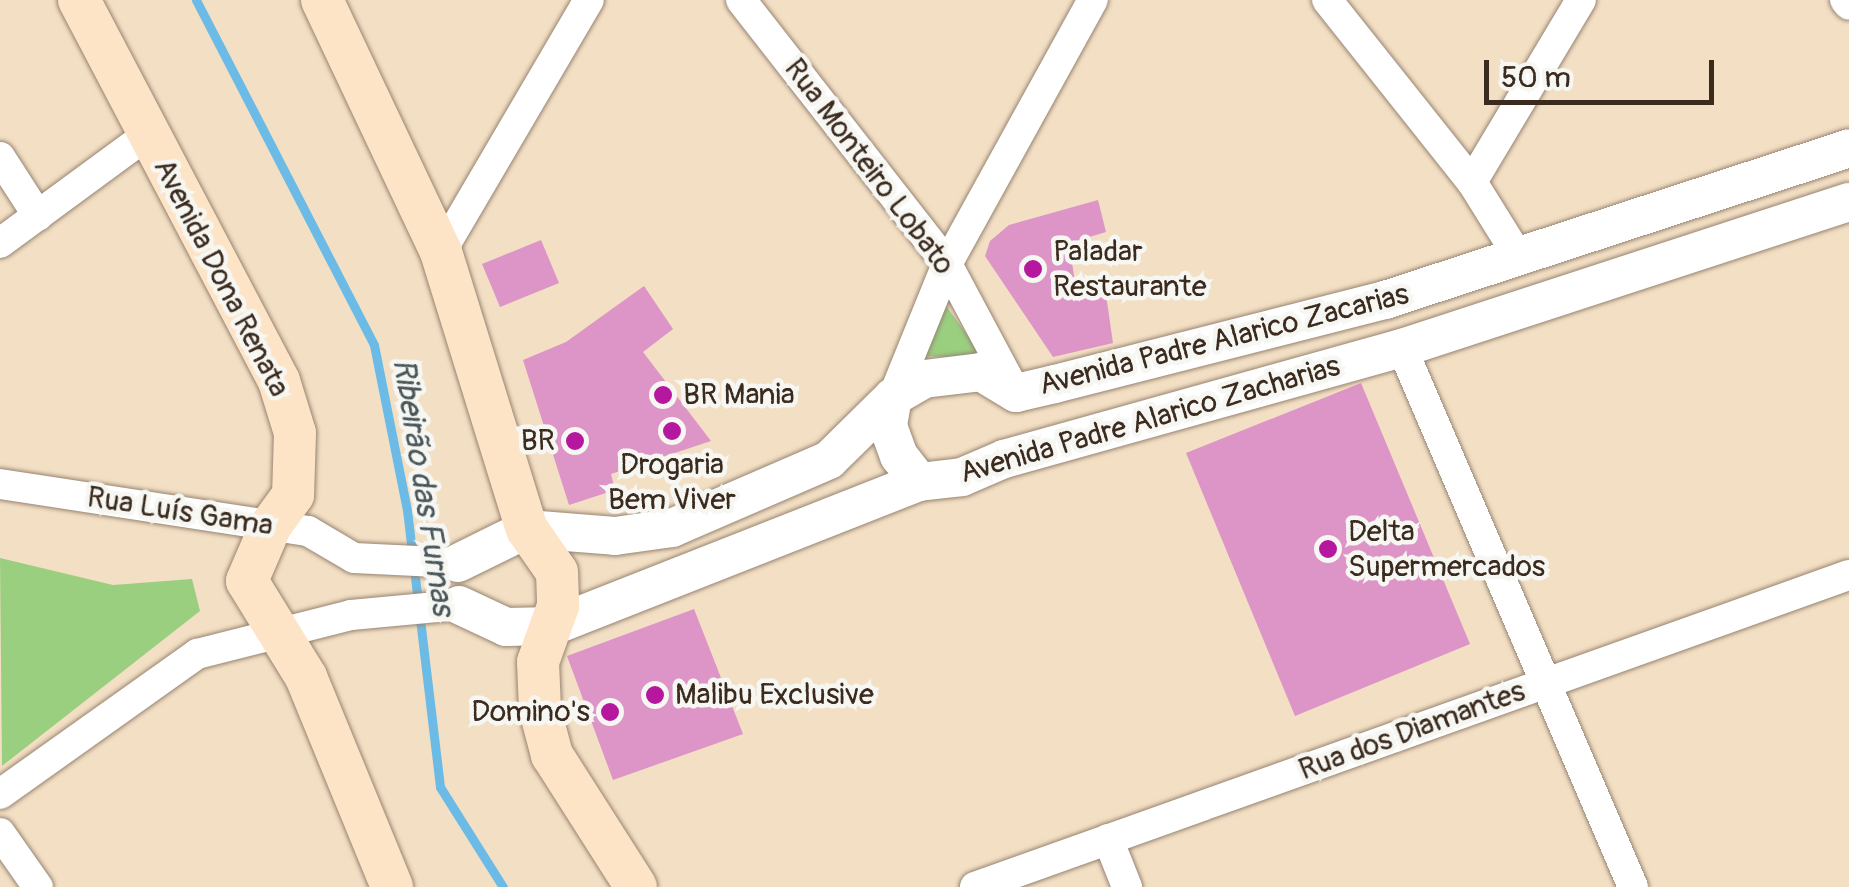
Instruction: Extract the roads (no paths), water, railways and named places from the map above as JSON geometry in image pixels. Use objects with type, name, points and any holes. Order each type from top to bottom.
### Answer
[{"type":"main road","name":"Avenida Dona Renata","points":[[79,0],[279,381],[294,433],[293,495],[270,526],[247,581],[306,677],[392,887]]},
{"type":"main road","points":[[322,0],[442,252],[527,529],[557,572],[552,626],[538,662],[540,710],[552,755],[636,887]]},
{"type":"street","points":[[442,252],[589,0]]},
{"type":"street","name":"Rua Monteiro Lobato","points":[[741,0],[947,264],[1016,393]]},
{"type":"street","points":[[919,482],[899,456],[888,426],[893,397],[947,264],[1093,0]]},
{"type":"street","points":[[1327,0],[1472,182],[1520,259]]},
{"type":"street","points":[[1472,182],[1581,0]]},
{"type":"street","points":[[0,243],[147,135]]},
{"type":"street","name":"Avenida Padre Alarico Zacarias","points":[[527,529],[615,536],[672,528],[829,460],[893,397],[952,371],[982,372],[1016,393],[1385,300],[1520,259],[1849,148]]},
{"type":"street","points":[[0,157],[38,216]]},
{"type":"street","name":"Avenida Padre Alarico Zacharias","points":[[459,605],[506,627],[552,626],[919,482],[962,477],[1004,459],[1402,348],[1849,202]]},
{"type":"street","points":[[1402,348],[1633,887]]},
{"type":"street","points":[[1004,459],[1017,426],[1016,393]]},
{"type":"street","name":"Rua Luís Gama","points":[[0,484],[308,531],[354,558],[458,564]]},
{"type":"street","points":[[458,564],[527,529]]},
{"type":"street","name":"Rua dos Diamantes","points":[[975,887],[1849,576]]},
{"type":"street","points":[[0,794],[196,654],[351,615],[459,605]]},
{"type":"street","points":[[0,833],[38,887]]},
{"type":"street","points":[[1108,840],[1127,887]]},
{"type":"waterway","name":"Ribeirão das Furnas","points":[[196,0],[374,345],[407,510],[440,787],[503,887]]},
{"type":"place","name":"Paladar Restaurante","points":[[1033,269]]},
{"type":"place","name":"BR Mania","points":[[663,395]]},
{"type":"place","name":"Drogaria Bem Viver","points":[[672,431]]},
{"type":"place","name":"BR","points":[[575,441]]},
{"type":"place","name":"Delta Supermercados","points":[[1328,549]]},
{"type":"place","name":"Malibu Exclusive","points":[[655,695]]},
{"type":"place","name":"Domino's","points":[[610,712]]}]
